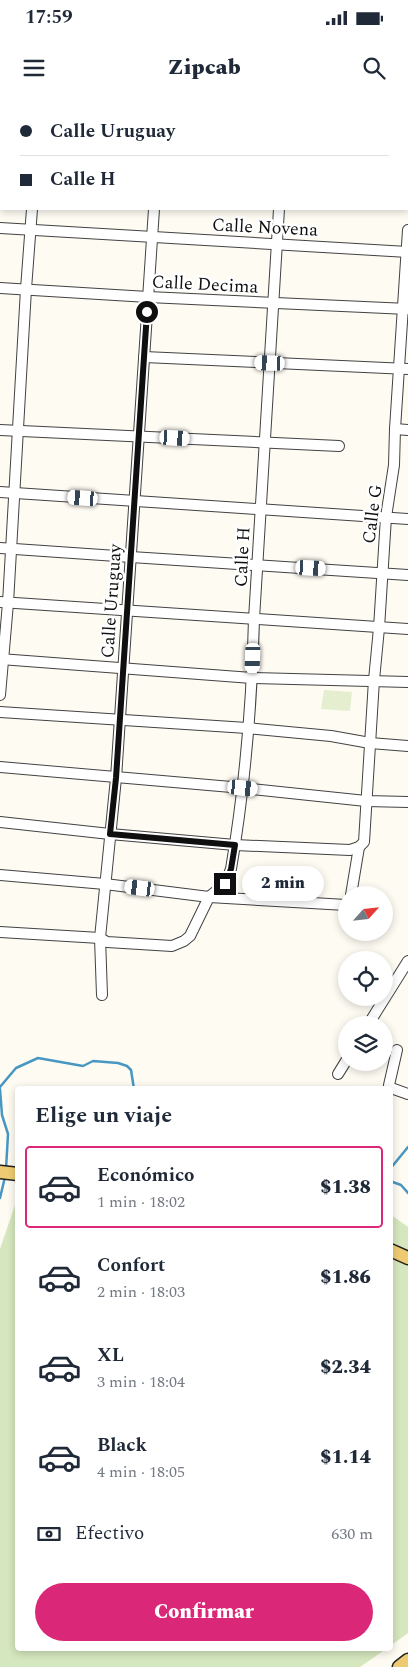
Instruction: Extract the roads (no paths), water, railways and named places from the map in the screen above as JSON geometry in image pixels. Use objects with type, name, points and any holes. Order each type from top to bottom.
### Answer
[{"type":"main road","points":[[393,1251],[408,1258]]},
{"type":"main road","points":[[398,1667],[408,1660]]},
{"type":"street","points":[[0,695],[4,603],[12,548],[32,210]]},
{"type":"street","name":"Calle Uruguay","points":[[102,995],[100,938],[116,778],[154,210]]},
{"type":"street","name":"Calle H","points":[[0,932],[100,938],[107,942],[172,946],[190,936],[209,898],[225,884],[231,869],[243,788],[252,678],[279,210]]},
{"type":"street","name":"Calle Novena","points":[[0,228],[407,252]]},
{"type":"street","name":"Calle G","points":[[352,886],[359,847],[364,842],[386,517],[394,465],[395,429],[403,369],[408,230]]},
{"type":"street","name":"Calle Decima","points":[[0,288],[405,309]]},
{"type":"street","points":[[144,357],[403,369]]},
{"type":"street","points":[[395,429],[408,430]]},
{"type":"street","points":[[0,430],[339,446]]},
{"type":"street","points":[[0,492],[408,519]]},
{"type":"street","points":[[0,548],[408,575]]},
{"type":"street","points":[[4,603],[408,629]]},
{"type":"street","points":[[1,659],[252,678],[408,682]]},
{"type":"street","points":[[0,712],[248,728],[408,746]]},
{"type":"street","points":[[0,767],[243,788],[366,801],[408,802]]},
{"type":"street","points":[[0,822],[235,845],[350,850],[359,847]]},
{"type":"street","points":[[0,874],[105,884],[209,898],[338,905]]},
{"type":"street","points":[[374,1016],[408,961]]},
{"type":"street","points":[[390,1086],[397,1050]]},
{"type":"street","points":[[393,1089],[408,1094]]},
{"type":"waterway","points":[[0,1087],[16,1068],[38,1058],[83,1066],[93,1061],[118,1063],[127,1066],[131,1070],[134,1086]]},
{"type":"waterway","points":[[0,1089],[2,1115],[8,1134],[6,1169]]},
{"type":"waterway","points":[[393,1165],[408,1147]]},
{"type":"waterway","points":[[0,1198],[5,1177]]},
{"type":"waterway","points":[[393,1182],[401,1185],[408,1193]]}]
